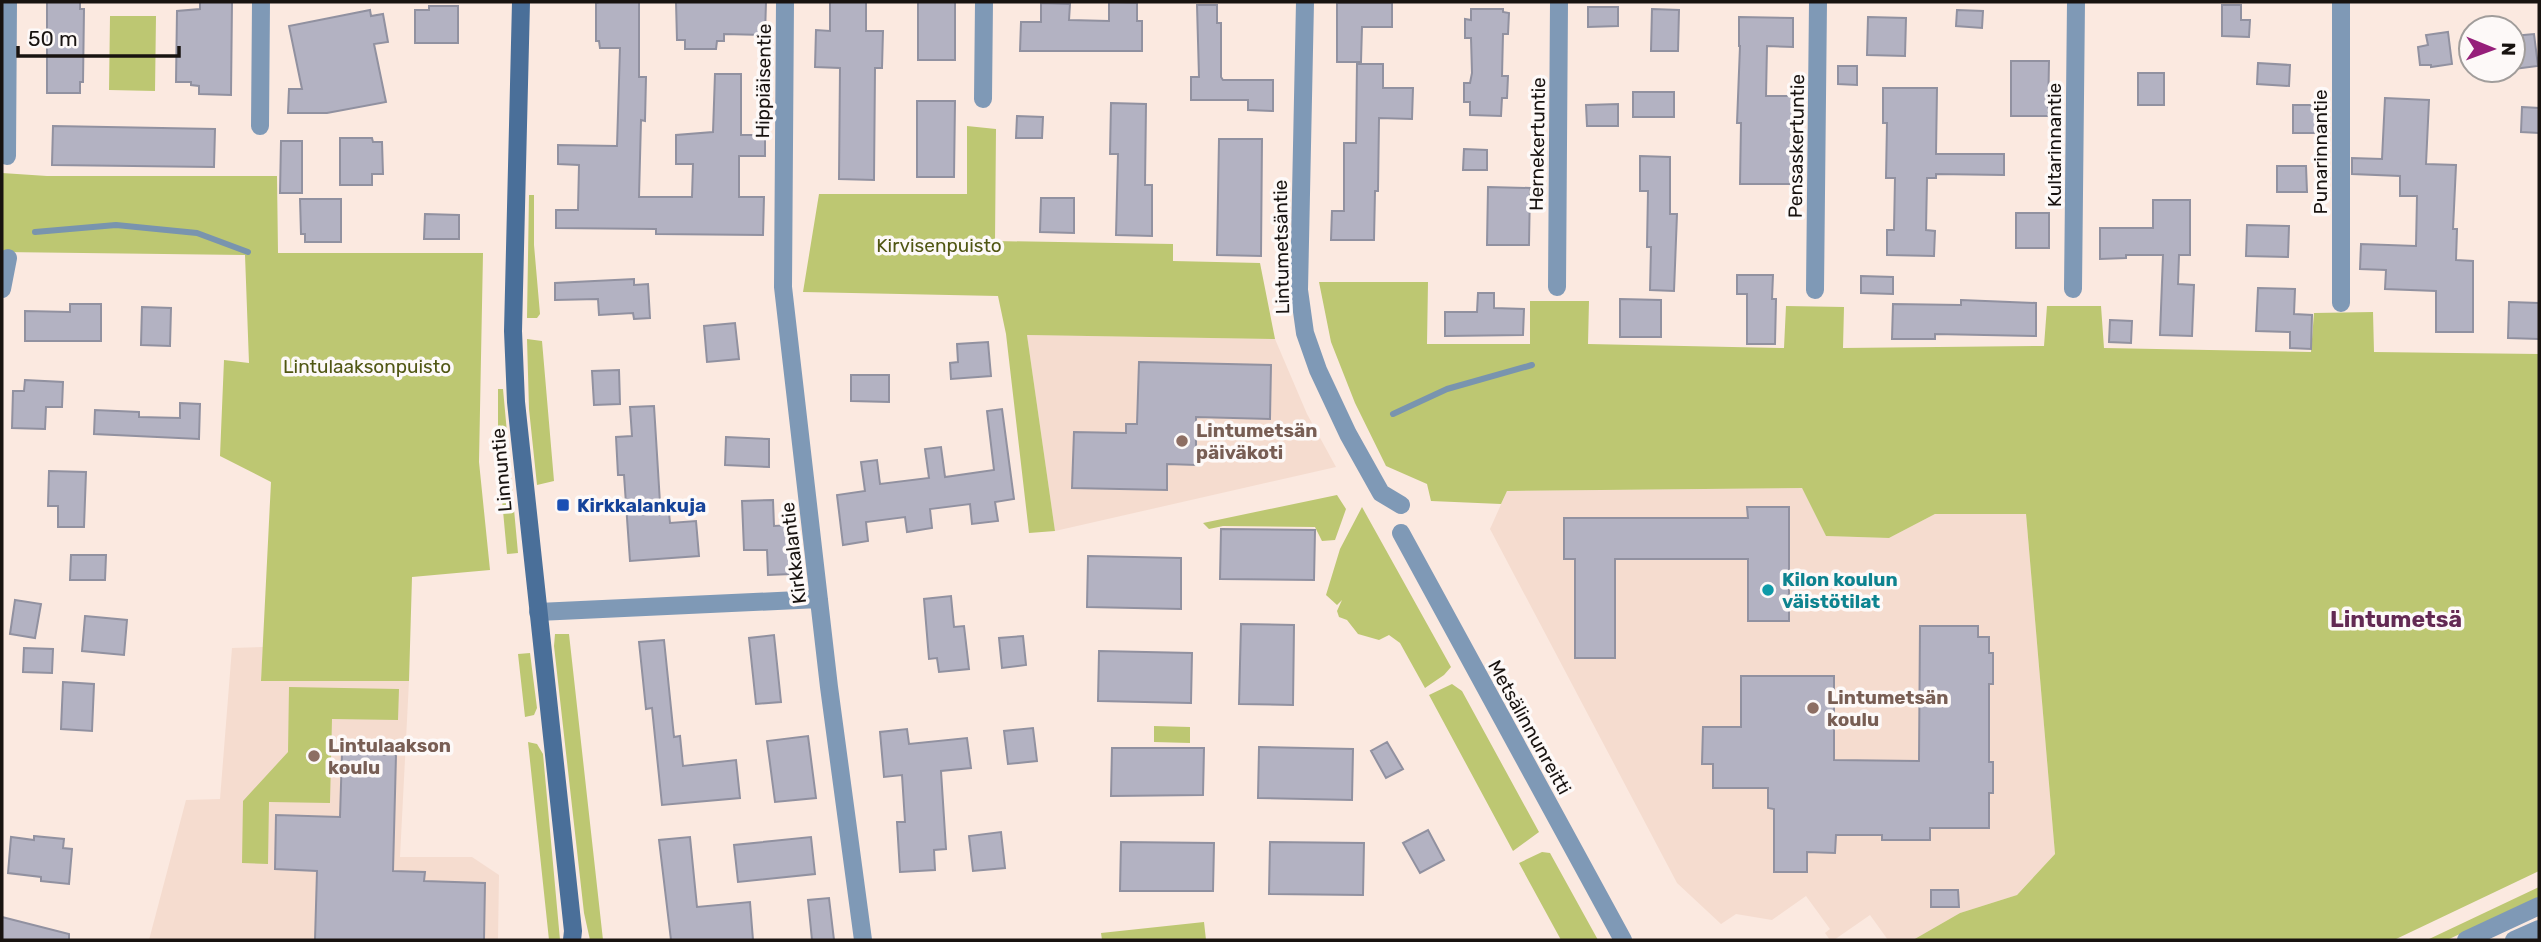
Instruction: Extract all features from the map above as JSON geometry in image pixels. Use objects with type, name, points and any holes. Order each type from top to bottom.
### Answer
[{"type":"street","points":[[7,156],[8,2]]},
{"type":"street","points":[[260,126],[261,2]]},
{"type":"street","name":"Linnuntie","points":[[521,2],[513,331],[516,402],[574,937]]},
{"type":"street","name":"Hippiäisentie","points":[[782,160],[785,2]]},
{"type":"street","points":[[983,99],[984,2]]},
{"type":"street","name":"Lintumetsäntie","points":[[1305,2],[1299,290],[1305,333],[1318,370],[1381,494],[1401,505]]},
{"type":"street","name":"Hernekertuntie","points":[[1557,287],[1559,2]]},
{"type":"street","name":"Pensaskertuntie","points":[[1815,290],[1818,2]]},
{"type":"street","name":"Kultarinnantie","points":[[2073,289],[2076,2]]},
{"type":"street","name":"Punarinnantie","points":[[2341,2],[2341,303]]},
{"type":"street","name":"Kirkkalantie","points":[[782,160],[783,287],[819,599],[863,940]]},
{"type":"street","points":[[2,289],[8,258]]},
{"type":"street","name":"Metsälinnunreitti","points":[[1401,533],[1623,940]]},
{"type":"street","points":[[538,612],[819,599]]},
{"type":"street","points":[[2466,940],[2539,906]]},
{"type":"street","points":[[2514,940],[2539,929]]},
{"type":"shaded area","name":"Lintumetsän päiväkoti","points":[[1027,335],[1275,339],[1307,414],[1336,467],[1055,531]]},
{"type":"shaded area","name":"Lintumetsän koulu","points":[[1802,488],[1826,536],[1889,538],[1935,514],[2026,514],[2055,854],[2017,895],[1960,913],[1913,940],[1888,940],[1870,915],[1834,940],[1830,940],[1825,933],[1830,929],[1806,896],[1772,920],[1736,914],[1721,924],[1677,883],[1490,529],[1507,491]]},
{"type":"shaded area","name":"Lintulaakson koulu","points":[[263,647],[261,681],[409,681],[400,857],[472,857],[499,875],[498,940],[149,940],[186,800],[220,799],[232,648]]},
{"type":"green space","points":[[110,16],[156,16],[155,91],[109,90]]},
{"type":"green space","name":"Kirvisenpuisto","points":[[967,126],[996,129],[995,241],[1173,244],[1173,261],[1260,263],[1275,339],[1027,335],[1055,531],[1029,533],[1006,334],[998,296],[803,292],[819,194],[967,194]]},
{"type":"green space","name":"Lintulaaksonpuisto","points":[[2,173],[47,176],[277,176],[278,253],[483,253],[479,462],[490,570],[412,577],[409,681],[261,681],[271,482],[220,456],[224,360],[249,363],[245,255],[2,252]]},
{"type":"green space","points":[[529,195],[534,195],[534,245],[540,314],[537,318],[527,318]]},
{"type":"green space","name":"Lintumetsä","points":[[1319,282],[1428,282],[1427,344],[1530,344],[1530,301],[1589,301],[1588,344],[1784,348],[1786,306],[1844,307],[1843,348],[2044,346],[2047,306],[2101,306],[2104,348],[2311,352],[2314,313],[2373,312],[2374,352],[2539,354],[2539,871],[2394,940],[1913,940],[1960,913],[2017,895],[2055,854],[2026,514],[1935,514],[1889,538],[1826,536],[1802,488],[1507,491],[1501,504],[1431,501],[1427,484],[1386,466],[1355,403],[1331,342]]},
{"type":"green space","points":[[527,339],[542,341],[554,481],[537,485],[529,409]]},
{"type":"green space","points":[[498,389],[503,389],[518,553],[507,554],[498,457]]},
{"type":"green space","points":[[1337,495],[1346,509],[1335,540],[1322,541],[1315,527],[1223,526],[1209,529],[1203,523]]},
{"type":"green space","points":[[1362,507],[1451,667],[1425,688],[1400,643],[1389,635],[1379,640],[1358,634],[1347,620],[1339,617],[1337,611],[1342,600],[1337,605],[1326,595],[1340,549]]},
{"type":"green space","points":[[555,634],[569,634],[603,940],[590,940],[584,913],[554,646]]},
{"type":"green space","points":[[530,653],[537,708],[534,715],[525,717],[518,654]]},
{"type":"green space","points":[[1452,684],[1462,691],[1539,832],[1513,851],[1429,695]]},
{"type":"green space","points":[[289,687],[399,689],[398,720],[332,719],[330,803],[269,802],[268,864],[242,863],[243,801],[288,752]]},
{"type":"green space","points":[[1154,726],[1190,727],[1190,743],[1154,742]]},
{"type":"green space","points":[[528,742],[537,744],[543,754],[560,940],[549,940]]},
{"type":"green space","points":[[1542,852],[1550,853],[1598,940],[1561,940],[1519,863]]},
{"type":"green space","points":[[2539,887],[2539,897],[2527,903],[2447,940],[2427,940]]},
{"type":"green space","points":[[1204,922],[1206,940],[1102,940],[1101,933]]},
{"type":"building","points":[[47,2],[80,2],[80,9],[84,9],[83,82],[80,82],[80,93],[47,93]]},
{"type":"building","points":[[200,2],[232,2],[231,95],[199,94],[199,86],[191,85],[191,82],[176,82],[177,11],[200,9]]},
{"type":"building","points":[[639,2],[639,77],[646,77],[645,121],[641,120],[639,197],[692,197],[693,164],[676,164],[676,135],[713,132],[715,74],[741,74],[741,135],[765,135],[765,156],[739,156],[739,197],[764,197],[763,235],[656,234],[656,229],[556,228],[556,210],[578,210],[579,165],[558,164],[558,145],[617,146],[620,48],[600,48],[599,41],[596,41],[596,3]]},
{"type":"building","points":[[676,2],[766,2],[765,35],[724,34],[724,41],[717,41],[716,49],[685,49],[685,40],[677,40]]},
{"type":"building","points":[[830,2],[866,2],[866,31],[883,31],[882,68],[875,68],[874,180],[839,179],[840,68],[815,67],[816,30],[830,31]]},
{"type":"building","points":[[918,2],[955,2],[955,60],[918,60]]},
{"type":"building","points":[[1109,2],[1137,3],[1137,21],[1142,21],[1142,51],[1020,51],[1021,22],[1041,22],[1041,3],[1070,4],[1069,20],[1109,21]]},
{"type":"building","points":[[1337,3],[1392,3],[1392,27],[1362,27],[1361,62],[1337,62]]},
{"type":"building","points":[[1197,5],[1217,5],[1217,23],[1221,23],[1223,80],[1273,80],[1273,111],[1248,110],[1248,100],[1191,100],[1191,77],[1199,77]]},
{"type":"building","points":[[2222,5],[2241,5],[2241,20],[2250,20],[2249,37],[2222,36]]},
{"type":"building","points":[[429,6],[458,6],[458,43],[415,43],[415,10],[429,10]]},
{"type":"building","points":[[1588,7],[1618,7],[1618,26],[1588,27]]},
{"type":"building","points":[[1471,9],[1503,9],[1503,12],[1509,13],[1508,34],[1503,34],[1502,76],[1508,76],[1507,98],[1502,98],[1501,116],[1470,115],[1470,102],[1464,102],[1464,83],[1470,83],[1472,73],[1471,38],[1465,38],[1465,19],[1471,20]]},
{"type":"building","points":[[1652,9],[1679,10],[1678,51],[1651,51]]},
{"type":"building","points":[[370,10],[371,16],[383,14],[388,42],[374,44],[386,102],[327,113],[288,113],[289,89],[302,89],[289,26]]},
{"type":"building","points":[[1957,10],[1983,11],[1982,28],[1956,26]]},
{"type":"building","points":[[1739,17],[1793,18],[1793,47],[1767,46],[1766,96],[1793,96],[1791,184],[1740,184],[1741,123],[1737,123]]},
{"type":"building","points":[[1868,17],[1906,18],[1905,56],[1867,55]]},
{"type":"building","points":[[2448,32],[2452,64],[2431,67],[2420,65],[2418,47],[2428,45],[2426,35]]},
{"type":"building","points":[[2534,34],[2538,66],[2527,67],[2527,35]]},
{"type":"building","points":[[2011,61],[2049,61],[2048,116],[2011,116]]},
{"type":"building","points":[[2258,63],[2290,65],[2289,86],[2257,84]]},
{"type":"building","points":[[1357,64],[1383,64],[1383,88],[1413,88],[1412,119],[1379,118],[1374,240],[1331,240],[1332,211],[1344,211],[1344,143],[1356,143]]},
{"type":"building","points":[[1838,66],[1857,66],[1857,85],[1838,84]]},
{"type":"building","points":[[2138,73],[2164,73],[2164,105],[2138,105]]},
{"type":"building","points":[[1883,88],[1937,88],[1936,154],[2004,154],[2004,175],[1936,174],[1936,178],[1927,178],[1926,230],[1935,231],[1934,256],[1887,255],[1887,230],[1894,230],[1895,178],[1886,178],[1887,123],[1883,123]]},
{"type":"building","points":[[1633,92],[1674,92],[1674,117],[1633,117]]},
{"type":"building","points":[[2385,98],[2429,100],[2426,164],[2456,165],[2453,229],[2457,229],[2456,260],[2473,261],[2473,332],[2436,332],[2436,291],[2385,289],[2386,270],[2360,269],[2361,244],[2416,246],[2417,196],[2400,196],[2400,176],[2352,174],[2352,158],[2382,159]]},
{"type":"building","points":[[917,101],[955,101],[954,177],[917,177]]},
{"type":"building","points":[[1111,103],[1146,104],[1145,185],[1152,185],[1152,236],[1116,235],[1118,154],[1110,154]]},
{"type":"building","points":[[1618,104],[1618,126],[1587,126],[1586,105]]},
{"type":"building","points":[[2293,105],[2322,105],[2322,133],[2293,133]]},
{"type":"building","points":[[2522,107],[2539,108],[2539,133],[2521,132]]},
{"type":"building","points":[[1017,116],[1043,117],[1042,138],[1016,138]]},
{"type":"building","points":[[53,126],[215,129],[214,167],[52,165]]},
{"type":"building","points":[[340,138],[372,138],[373,142],[382,142],[383,174],[372,174],[372,185],[340,185]]},
{"type":"building","points":[[1219,139],[1262,139],[1261,256],[1217,255]]},
{"type":"building","points":[[281,141],[302,141],[302,193],[280,193]]},
{"type":"building","points":[[1464,149],[1487,150],[1487,170],[1463,170]]},
{"type":"building","points":[[1640,156],[1670,157],[1670,214],[1677,214],[1674,291],[1650,290],[1651,247],[1647,247],[1648,191],[1640,191]]},
{"type":"building","points":[[2277,166],[2306,166],[2307,192],[2277,192]]},
{"type":"building","points":[[1488,187],[1530,188],[1529,245],[1487,245]]},
{"type":"building","points":[[1041,198],[1074,198],[1074,233],[1040,232]]},
{"type":"building","points":[[300,199],[341,199],[341,242],[305,242],[305,234],[301,234]]},
{"type":"building","points":[[2153,200],[2190,200],[2190,255],[2179,255],[2178,284],[2194,285],[2192,336],[2160,335],[2163,255],[2126,255],[2126,258],[2100,259],[2100,228],[2153,228]]},
{"type":"building","points":[[2016,213],[2049,213],[2049,248],[2016,248]]},
{"type":"building","points":[[425,214],[459,215],[459,239],[424,239]]},
{"type":"building","points":[[2247,225],[2289,226],[2288,257],[2246,256]]},
{"type":"building","points":[[1737,275],[1773,275],[1772,299],[1776,299],[1775,344],[1747,344],[1747,294],[1737,294]]},
{"type":"building","points":[[1861,276],[1893,277],[1893,294],[1861,293]]},
{"type":"building","points":[[634,279],[634,285],[648,284],[650,318],[634,319],[633,313],[599,315],[598,299],[555,300],[555,283]]},
{"type":"building","points":[[2258,288],[2295,289],[2294,314],[2312,315],[2311,349],[2290,348],[2290,332],[2256,331]]},
{"type":"building","points":[[1478,293],[1494,293],[1494,308],[1524,309],[1523,335],[1445,336],[1445,312],[1477,312]]},
{"type":"building","points":[[1620,299],[1661,300],[1661,337],[1620,337]]},
{"type":"building","points":[[1961,300],[2036,303],[2036,336],[1935,334],[1935,339],[1892,339],[1893,304],[1961,305]]},
{"type":"building","points":[[2509,302],[2539,303],[2539,339],[2508,338]]},
{"type":"building","points":[[70,304],[101,304],[101,341],[25,341],[25,311],[70,312]]},
{"type":"building","points":[[142,307],[171,308],[170,346],[141,345]]},
{"type":"building","points":[[2110,320],[2132,321],[2131,343],[2109,342]]},
{"type":"building","points":[[735,323],[739,359],[707,362],[704,326]]},
{"type":"building","points":[[988,342],[991,376],[951,379],[950,363],[958,362],[957,344]]},
{"type":"building","points":[[1139,362],[1271,365],[1270,419],[1196,417],[1196,465],[1167,464],[1167,490],[1072,488],[1074,432],[1126,433],[1126,424],[1137,424]]},
{"type":"building","points":[[619,370],[620,404],[594,405],[592,371]]},
{"type":"building","points":[[851,375],[889,375],[889,402],[851,401]]},
{"type":"building","points":[[25,380],[63,382],[62,407],[46,407],[45,429],[12,428],[13,391],[24,391]]},
{"type":"building","points":[[180,403],[200,404],[199,439],[94,434],[95,410],[139,412],[139,417],[180,418]]},
{"type":"building","points":[[654,406],[660,503],[668,502],[670,523],[696,521],[699,556],[630,561],[624,475],[618,475],[616,437],[632,436],[630,407]]},
{"type":"building","points":[[1002,409],[1014,499],[995,502],[998,521],[972,524],[970,504],[930,509],[932,528],[907,532],[905,517],[866,522],[868,541],[843,545],[837,495],[865,491],[861,462],[877,460],[880,484],[929,478],[925,449],[941,447],[945,477],[994,470],[987,411]]},
{"type":"building","points":[[726,437],[769,439],[769,467],[725,465]]},
{"type":"building","points":[[49,471],[86,472],[84,527],[58,527],[58,506],[48,506]]},
{"type":"building","points":[[773,500],[774,526],[790,525],[792,574],[768,575],[767,550],[744,550],[742,501]]},
{"type":"building","name":"Kilon koulun väistötilat","points":[[1747,507],[1789,507],[1789,621],[1748,621],[1748,559],[1615,559],[1615,658],[1575,658],[1575,559],[1564,559],[1564,518],[1748,518]]},
{"type":"building","points":[[1221,529],[1315,530],[1314,580],[1220,579]]},
{"type":"building","points":[[71,555],[106,555],[105,580],[70,580]]},
{"type":"building","points":[[1088,556],[1181,558],[1181,609],[1087,607]]},
{"type":"building","points":[[951,596],[954,627],[964,626],[969,669],[939,672],[937,658],[929,659],[924,599]]},
{"type":"building","points":[[15,600],[41,604],[35,638],[10,634]]},
{"type":"building","points":[[85,616],[127,620],[124,655],[82,651]]},
{"type":"building","points":[[1241,624],[1294,625],[1293,705],[1239,704]]},
{"type":"building","points":[[1920,626],[1978,626],[1978,637],[1989,637],[1989,653],[1993,653],[1993,684],[1989,684],[1989,762],[1993,762],[1993,793],[1989,793],[1989,828],[1930,828],[1930,840],[1882,840],[1882,835],[1836,835],[1835,853],[1807,852],[1807,872],[1774,872],[1774,809],[1768,808],[1768,788],[1713,788],[1713,764],[1702,764],[1703,727],[1741,727],[1741,676],[1834,676],[1834,760],[1919,761]]},
{"type":"building","points":[[774,635],[781,702],[756,704],[749,638]]},
{"type":"building","points":[[1023,636],[1026,665],[1002,668],[999,638]]},
{"type":"building","points":[[664,640],[674,737],[680,736],[683,766],[736,760],[740,798],[662,805],[652,708],[646,709],[639,642]]},
{"type":"building","points":[[24,648],[53,649],[52,673],[23,672]]},
{"type":"building","points":[[1099,651],[1192,653],[1191,703],[1098,701]]},
{"type":"building","points":[[63,682],[94,684],[92,731],[61,729]]},
{"type":"building","points":[[1033,728],[1037,761],[1008,764],[1004,731]]},
{"type":"building","points":[[907,729],[909,744],[967,738],[971,768],[941,771],[946,849],[934,850],[935,870],[900,872],[897,822],[905,822],[902,775],[884,777],[880,732]]},
{"type":"building","points":[[808,736],[816,798],[775,802],[767,741]]},
{"type":"building","points":[[1387,742],[1403,769],[1386,778],[1371,751]]},
{"type":"building","points":[[1259,747],[1353,749],[1352,800],[1258,798]]},
{"type":"building","points":[[1112,748],[1204,748],[1203,795],[1111,796]]},
{"type":"building","points":[[342,753],[396,755],[393,871],[425,872],[424,881],[485,883],[484,940],[315,940],[317,871],[275,869],[276,815],[340,817]]},
{"type":"building","points":[[1428,830],[1444,860],[1420,873],[1403,843]]},
{"type":"building","points":[[1001,832],[1005,868],[973,871],[969,836]]},
{"type":"building","points":[[34,836],[64,839],[63,848],[72,849],[69,884],[8,873],[11,837],[34,840]]},
{"type":"building","points":[[690,837],[697,907],[750,902],[753,940],[671,940],[659,840]]},
{"type":"building","points":[[811,837],[815,874],[738,882],[734,845]]},
{"type":"building","points":[[1121,842],[1214,843],[1213,891],[1120,891]]},
{"type":"building","points":[[1270,842],[1364,843],[1363,895],[1269,894]]},
{"type":"building","points":[[1931,890],[1958,890],[1959,907],[1931,907]]},
{"type":"building","points":[[829,898],[834,940],[812,940],[808,900]]},
{"type":"building","points":[[2,917],[69,934],[69,940],[2,940]]},
{"type":"waterway","points":[[35,232],[116,225],[197,233],[248,252]]},
{"type":"waterway","points":[[1393,414],[1447,389],[1532,365]]},
{"type":"place","name":"Lintumetsän päiväkoti","points":[[1182,441]]},
{"type":"place","name":"Kirkkalankuja","points":[[563,505]]},
{"type":"place","name":"Kilon koulun väistötilat","points":[[1768,590]]},
{"type":"place","name":"Lintumetsän koulu","points":[[1813,708]]},
{"type":"place","name":"Lintulaakson koulu","points":[[314,756]]},
{"type":"district","name":"Lintumetsä","points":[[2396,619]]}]
